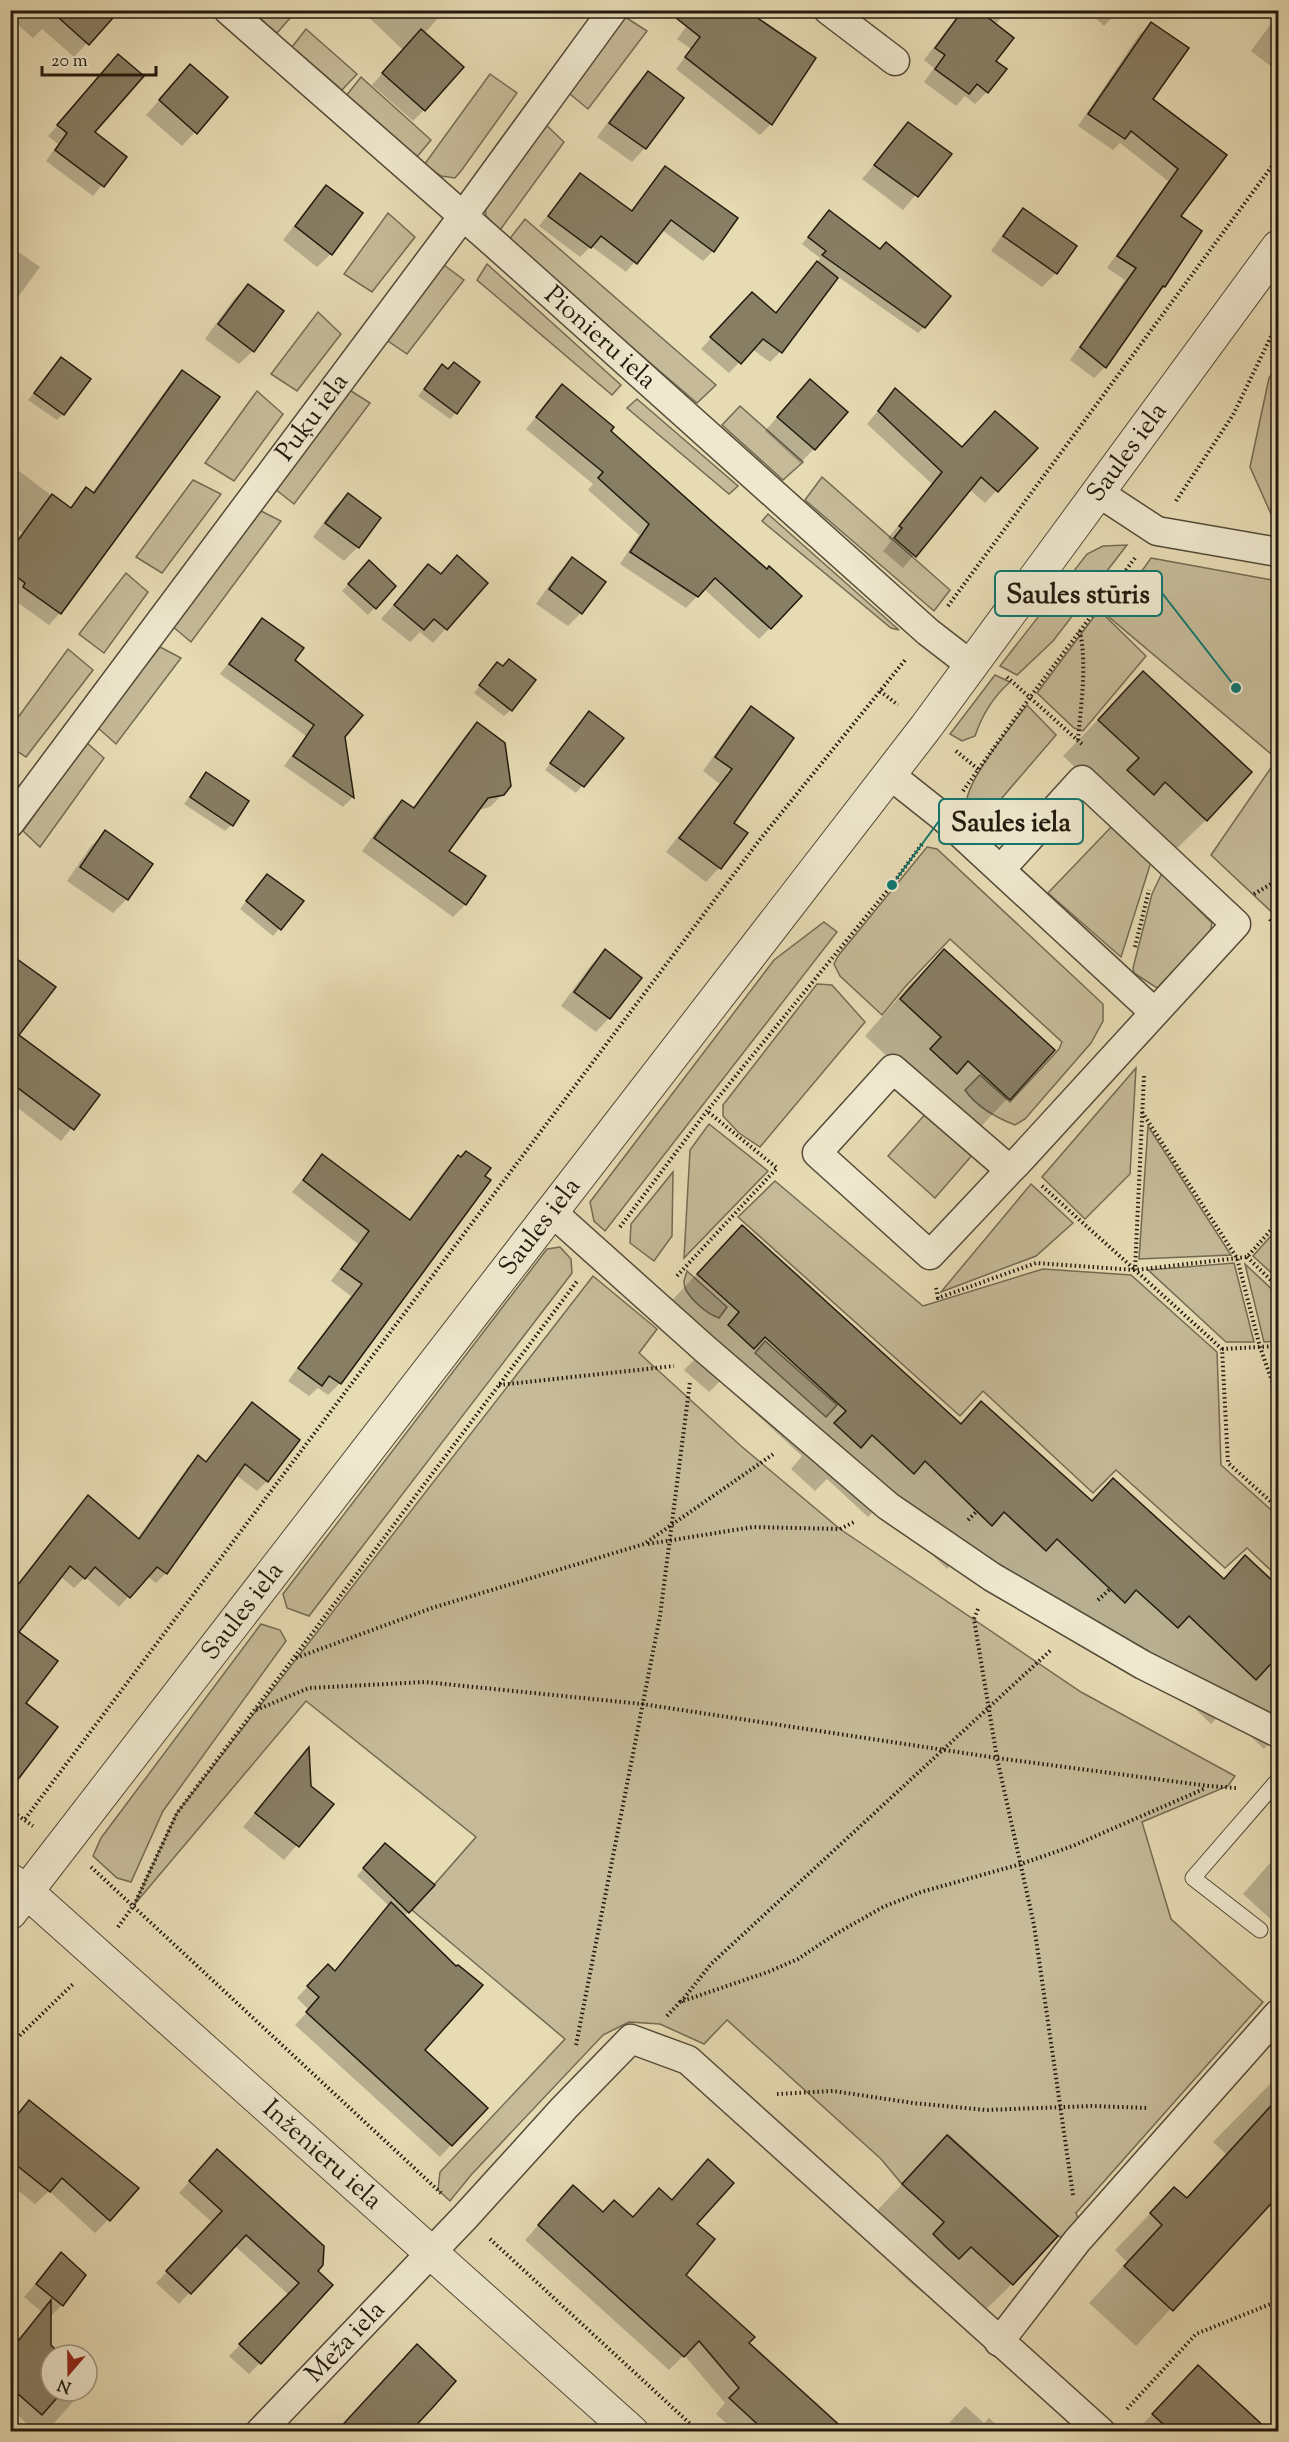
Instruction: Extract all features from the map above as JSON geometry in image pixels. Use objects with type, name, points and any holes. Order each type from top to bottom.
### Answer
[{"type":"street","name":"Pionieru iela","points":[[228,10],[463,216],[928,632],[972,666]]},
{"type":"street","name":"Puķu iela","points":[[10,823],[463,216],[613,10]]},
{"type":"street","points":[[828,10],[895,61]]},
{"type":"street","name":"Saules iela","points":[[16,1895],[552,1212],[890,775],[1278,248]]},
{"type":"street","points":[[1099,494],[1157,531],[1278,552]]},
{"type":"street","points":[[890,775],[944,817],[1001,869],[1122,982],[1150,1017]]},
{"type":"street","points":[[1001,869],[1082,780],[1236,924],[1013,1167],[930,1255],[817,1153],[893,1069],[1013,1167]]},
{"type":"street","points":[[552,1212],[599,1253],[698,1356],[803,1433],[888,1506],[992,1577],[1143,1665],[1278,1733]]},
{"type":"street","name":"Inženieru iela","points":[[16,1895],[98,1956],[632,2432]]},
{"type":"street","points":[[1101,2432],[999,2342],[1084,2233],[1278,2014]]},
{"type":"street","name":"Meža iela","points":[[260,2432],[466,2217],[564,2108],[631,2039],[688,2060],[999,2342]]},
{"type":"lane","points":[[1260,1930],[1193,1878],[1278,1780]]},
{"type":"path","points":[[10,1810],[25,1819],[758,842],[928,632],[1278,158]]},
{"type":"path","points":[[10,2045],[74,1983],[98,1956],[134,1905],[177,1813],[707,1111],[892,885],[1157,531],[1233,415],[1278,322]]},
{"type":"path","points":[[1078,741],[1083,676],[1083,646],[1080,631]]},
{"type":"path","points":[[956,751],[978,769]]},
{"type":"path","points":[[1122,982],[1128,971],[1158,852]]},
{"type":"path","points":[[1248,898],[1278,880]]},
{"type":"path","points":[[1135,1270],[1142,1112],[1150,1017]]},
{"type":"path","points":[[677,1276],[777,1168],[707,1111]]},
{"type":"path","points":[[1142,1112],[1237,1258],[1260,1347],[1278,1398]]},
{"type":"path","points":[[1013,1167],[1135,1270],[1222,1349],[1228,1463],[1278,1508]]},
{"type":"path","points":[[930,1255],[938,1298],[1036,1263],[1135,1270],[1247,1257],[1278,1222]]},
{"type":"path","points":[[1247,1257],[1278,1287]]},
{"type":"path","points":[[1222,1349],[1278,1346]]},
{"type":"path","points":[[499,1385],[698,1356],[689,1399],[660,1616],[574,2055]]},
{"type":"path","points":[[644,1544],[803,1433]]},
{"type":"path","points":[[295,1658],[432,1608],[644,1544],[753,1527],[840,1529],[888,1506]]},
{"type":"path","points":[[965,1522],[977,1511]]},
{"type":"path","points":[[992,1577],[974,1619],[997,1758],[1034,1925],[1076,2213],[1084,2233]]},
{"type":"path","points":[[1097,1601],[1110,1589]]},
{"type":"path","points":[[660,2024],[711,1964],[1077,1626]]},
{"type":"path","points":[[255,1711],[309,1688],[425,1682],[642,1704],[997,1758],[1209,1786],[1228,1786],[1266,1794]]},
{"type":"path","points":[[680,2002],[768,1972],[798,1959],[883,1907],[921,1892],[1021,1864],[1075,1845],[1209,1786]]},
{"type":"path","points":[[89,1866],[134,1905],[699,2432]]},
{"type":"path","points":[[767,2094],[833,2091],[913,2103],[986,2110],[1061,2107],[1194,2109]]},
{"type":"path","points":[[1124,2412],[1196,2334],[1278,2301]]},
{"type":"shaded area","points":[[251,11],[285,11],[291,17],[277,33]]},
{"type":"shaded area","points":[[622,15],[647,31],[588,109],[565,90]]},
{"type":"shaded area","points":[[306,29],[357,74],[342,90],[292,47]]},
{"type":"shaded area","points":[[490,74],[517,93],[455,178],[441,176],[424,165]]},
{"type":"shaded area","points":[[361,77],[431,140],[416,158],[346,96]]},
{"type":"shaded area","points":[[542,121],[564,142],[500,230],[486,216],[485,205]]},
{"type":"shaded area","points":[[388,213],[415,237],[372,292],[344,274]]},
{"type":"shaded area","points":[[525,219],[716,385],[697,403],[508,241]]},
{"type":"shaded area","points":[[440,262],[464,280],[407,354],[385,339]]},
{"type":"shaded area","points":[[487,264],[621,385],[612,395],[477,280]]},
{"type":"shaded area","points":[[318,312],[341,334],[297,391],[271,374]]},
{"type":"shaded area","points":[[1278,365],[1278,526],[1250,467],[1269,378]]},
{"type":"shaded area","points":[[348,389],[370,403],[294,504],[274,488]]},
{"type":"shaded area","points":[[257,391],[283,414],[234,481],[205,463]]},
{"type":"shaded area","points":[[637,399],[738,486],[729,494],[627,408]]},
{"type":"shaded area","points":[[740,406],[803,462],[783,480],[722,425]]},
{"type":"shaded area","points":[[822,477],[950,590],[934,611],[805,500]]},
{"type":"shaded area","points":[[193,480],[221,494],[162,573],[136,557]]},
{"type":"shaded area","points":[[259,510],[281,521],[191,642],[172,626]]},
{"type":"shaded area","points":[[768,514],[899,630],[891,628],[762,521]]},
{"type":"shaded area","points":[[1127,545],[1053,641],[1017,675],[1000,666],[1087,554],[1103,546]]},
{"type":"shaded area","points":[[1151,558],[1278,581],[1278,918],[1211,855],[1277,759],[1109,617]]},
{"type":"shaded area","points":[[126,573],[148,592],[104,653],[79,634]]},
{"type":"shaded area","points":[[1099,610],[1146,656],[1083,731],[1074,728],[1037,693]]},
{"type":"shaded area","points":[[160,647],[181,658],[116,744],[97,727]]},
{"type":"shaded area","points":[[68,649],[93,670],[26,757],[11,747],[11,727]]},
{"type":"shaded area","points":[[995,675],[1010,682],[989,707],[975,736],[962,741],[950,734]]},
{"type":"shaded area","points":[[1027,705],[1056,735],[983,820],[966,806],[968,795],[973,782],[1000,740]]},
{"type":"shaded area","points":[[86,742],[104,758],[40,847],[23,831]]},
{"type":"shaded area","points":[[1114,824],[1151,862],[1121,957],[1048,893]]},
{"type":"shaded area","points":[[927,847],[937,849],[1103,1004],[1103,1021],[1091,1043],[1025,1119],[1015,1125],[987,1111],[965,1090],[980,1075],[1010,1102],[1059,1049],[1062,1042],[950,939],[882,1015],[840,976],[834,964],[838,956]]},
{"type":"shaded area","points":[[1162,873],[1212,923],[1210,933],[1157,988],[1134,973],[1133,968],[1152,894]]},
{"type":"shaded area","points":[[824,922],[837,932],[605,1231],[594,1221],[590,1202],[774,960]]},
{"type":"shaded area","points":[[817,984],[832,985],[865,1022],[760,1147],[739,1133],[723,1116],[723,1105]]},
{"type":"shaded area","points":[[1136,1068],[1130,1174],[1085,1219],[1042,1177]]},
{"type":"shaded area","points":[[927,1112],[974,1153],[935,1198],[888,1156]]},
{"type":"shaded area","points":[[709,1124],[768,1171],[684,1258],[690,1150]]},
{"type":"shaded area","points":[[1148,1126],[1231,1255],[1139,1259]]},
{"type":"shaded area","points":[[673,1172],[672,1236],[654,1261],[630,1243],[631,1224]]},
{"type":"shaded area","points":[[775,1181],[923,1306],[1043,1269],[1131,1275],[1217,1352],[1221,1465],[1278,1516],[1278,1577],[1247,1548],[1225,1568],[1116,1470],[1093,1493],[983,1391],[960,1416],[738,1217]]},
{"type":"shaded area","points":[[1031,1184],[1073,1223],[1036,1256],[941,1292]]},
{"type":"shaded area","points":[[1278,1228],[1278,1279],[1253,1256]]},
{"type":"shaded area","points":[[560,1247],[571,1259],[572,1273],[309,1616],[287,1608],[283,1594],[547,1249]]},
{"type":"shaded area","points":[[1234,1263],[1254,1342],[1226,1342],[1148,1270]]},
{"type":"shaded area","points":[[1245,1264],[1278,1295],[1278,1341],[1264,1342]]},
{"type":"shaded area","points":[[687,1271],[727,1307],[719,1318],[691,1298],[684,1281]]},
{"type":"shaded area","points":[[593,1276],[657,1329],[639,1353],[741,1446],[840,1529],[1081,1692],[1235,1776],[1228,1786],[1142,1822],[1171,1919],[1263,2002],[1076,2213],[1084,2233],[1077,2241],[1058,2236],[948,2135],[902,2184],[881,2159],[727,2020],[704,2044],[660,2024],[629,2022],[603,2035],[471,2175],[450,2201],[438,2190],[440,2172],[565,2039],[412,1910],[476,1837],[306,1701],[134,1905],[177,1813]]},
{"type":"shaded area","points":[[765,1341],[837,1405],[826,1417],[755,1353]]},
{"type":"shaded area","points":[[261,1624],[280,1630],[286,1641],[163,1811],[131,1882],[117,1878],[93,1856],[101,1838]]},
{"type":"building","points":[[50,10],[120,10],[89,45]]},
{"type":"building","points":[[666,10],[746,10],[816,58],[772,125],[685,57],[700,37]]},
{"type":"building","points":[[963,10],[978,10],[1014,38],[996,61],[1007,69],[988,93],[977,84],[969,94],[935,69],[945,55],[935,48]]},
{"type":"building","points":[[1151,22],[1189,48],[1153,99],[1227,155],[1181,216],[1202,231],[1165,287],[1163,286],[1106,368],[1080,347],[1136,268],[1117,256],[1178,169],[1131,131],[1125,139],[1088,114]]},
{"type":"building","points":[[421,29],[464,67],[425,111],[382,73]]},
{"type":"building","points":[[118,54],[144,76],[95,132],[127,157],[104,187],[55,150],[67,133],[57,125]]},
{"type":"building","points":[[190,64],[228,97],[197,134],[159,100]]},
{"type":"building","points":[[648,71],[684,98],[646,149],[609,123]]},
{"type":"building","points":[[908,122],[952,154],[918,197],[874,165]]},
{"type":"building","points":[[665,166],[738,218],[714,252],[671,220],[637,264],[601,236],[591,248],[548,216],[580,173],[632,211]]},
{"type":"building","points":[[326,185],[363,213],[332,255],[295,226]]},
{"type":"building","points":[[1023,208],[1077,246],[1057,274],[1003,236]]},
{"type":"building","points":[[829,210],[880,249],[886,242],[951,296],[925,328],[822,255],[826,251],[808,237]]},
{"type":"building","points":[[817,261],[838,278],[782,353],[763,339],[741,364],[710,337],[752,292],[776,313]]},
{"type":"building","points":[[248,284],[284,311],[254,352],[218,324]]},
{"type":"building","points":[[61,357],[91,379],[64,415],[34,393]]},
{"type":"building","points":[[454,362],[480,382],[457,414],[424,389],[442,364],[448,369]]},
{"type":"building","points":[[182,370],[220,397],[61,614],[23,587],[25,583],[10,572],[10,551],[52,494],[71,508],[86,487],[94,493]]},
{"type":"building","points":[[810,379],[848,412],[815,450],[777,417]]},
{"type":"building","points":[[562,384],[614,427],[611,431],[713,522],[767,569],[769,566],[802,596],[771,629],[715,578],[698,597],[630,552],[649,524],[598,478],[603,472],[536,417]]},
{"type":"building","points":[[895,388],[962,447],[995,411],[1038,448],[998,492],[981,477],[916,557],[894,538],[902,528],[899,526],[942,472],[878,411]]},
{"type":"building","points":[[348,493],[381,518],[359,548],[325,523]]},
{"type":"building","points":[[457,555],[488,583],[447,630],[434,619],[424,630],[394,605],[428,564],[441,574]]},
{"type":"building","points":[[572,557],[606,582],[582,614],[549,589]]},
{"type":"building","points":[[369,560],[396,586],[376,609],[348,584]]},
{"type":"building","points":[[262,618],[304,648],[295,660],[363,715],[345,737],[354,798],[293,756],[314,725],[229,664]]},
{"type":"building","points":[[509,659],[536,680],[512,711],[479,685],[497,662],[503,666]]},
{"type":"building","points":[[1143,671],[1252,772],[1207,821],[1165,782],[1154,795],[1127,770],[1139,758],[1098,720]]},
{"type":"building","points":[[751,706],[794,738],[734,823],[748,833],[721,869],[679,838],[732,769],[715,757]]},
{"type":"building","points":[[589,711],[624,738],[584,787],[550,763]]},
{"type":"building","points":[[477,722],[505,743],[511,786],[504,795],[488,798],[449,851],[486,876],[466,905],[374,838],[402,800],[414,808]]},
{"type":"building","points":[[206,772],[249,801],[233,826],[190,797]]},
{"type":"building","points":[[105,830],[153,864],[128,900],[80,867]]},
{"type":"building","points":[[267,874],[304,901],[281,930],[246,901]]},
{"type":"building","points":[[605,949],[642,978],[610,1019],[574,992]]},
{"type":"building","points":[[944,949],[1055,1050],[1010,1100],[968,1061],[957,1074],[930,1049],[941,1037],[900,999]]},
{"type":"building","points":[[10,954],[56,987],[19,1035],[100,1095],[74,1130],[10,1082]]},
{"type":"building","points":[[466,1151],[491,1168],[485,1176],[491,1180],[341,1384],[329,1376],[322,1386],[298,1368],[362,1284],[341,1269],[369,1231],[303,1180],[322,1154],[410,1220],[458,1155],[461,1157]]},
{"type":"building","points":[[742,1225],[961,1424],[981,1401],[1092,1501],[1113,1478],[1224,1579],[1245,1555],[1278,1586],[1278,1656],[1256,1680],[1189,1616],[1178,1628],[1136,1590],[1125,1603],[1057,1539],[1046,1551],[1004,1512],[992,1526],[925,1461],[914,1474],[872,1435],[861,1448],[834,1423],[846,1411],[765,1337],[754,1349],[728,1325],[739,1312],[697,1274]]},
{"type":"building","points":[[252,1402],[300,1440],[268,1482],[245,1464],[167,1574],[157,1567],[130,1598],[95,1567],[85,1579],[70,1566],[19,1632],[58,1661],[26,1703],[58,1727],[10,1790],[10,1595],[88,1495],[139,1539],[198,1455],[206,1462]]},
{"type":"building","points":[[309,1747],[311,1786],[334,1804],[299,1847],[255,1813]]},
{"type":"building","points":[[385,1843],[435,1885],[409,1913],[363,1868]]},
{"type":"building","points":[[391,1902],[456,1966],[458,1965],[483,1985],[425,2050],[488,2108],[452,2146],[306,2012],[319,1997],[307,1986],[328,1964],[335,1971]]},
{"type":"building","points":[[1278,2098],[1278,2196],[1173,2311],[1124,2266],[1162,2225],[1150,2213],[1174,2187],[1187,2198]]},
{"type":"building","points":[[29,2100],[139,2188],[110,2221],[62,2178],[50,2192],[10,2160],[10,2124]]},
{"type":"building","points":[[947,2135],[1058,2236],[1013,2285],[971,2247],[959,2259],[933,2234],[944,2222],[902,2184]]},
{"type":"building","points":[[217,2149],[324,2246],[323,2265],[318,2271],[333,2285],[261,2364],[239,2344],[299,2283],[246,2235],[191,2294],[166,2271],[222,2211],[189,2181]]},
{"type":"building","points":[[708,2159],[734,2183],[697,2224],[715,2239],[686,2275],[755,2337],[749,2343],[847,2432],[766,2432],[729,2398],[739,2388],[699,2341],[684,2357],[538,2225],[573,2185],[603,2212],[614,2200],[633,2217],[659,2188],[672,2200]]},
{"type":"building","points":[[61,2252],[86,2275],[63,2306],[36,2284]]},
{"type":"building","points":[[51,2300],[51,2343],[39,2343],[39,2403],[52,2403],[42,2415],[10,2387],[10,2351]]},
{"type":"building","points":[[417,2344],[456,2381],[435,2405],[410,2432],[336,2432]]},
{"type":"building","points":[[1198,2365],[1270,2432],[1172,2432],[1152,2414]]},
{"type":"place","name":"Saules stūris","points":[[1236,688]]},
{"type":"place","name":"Saules iela","points":[[892,885]]}]
